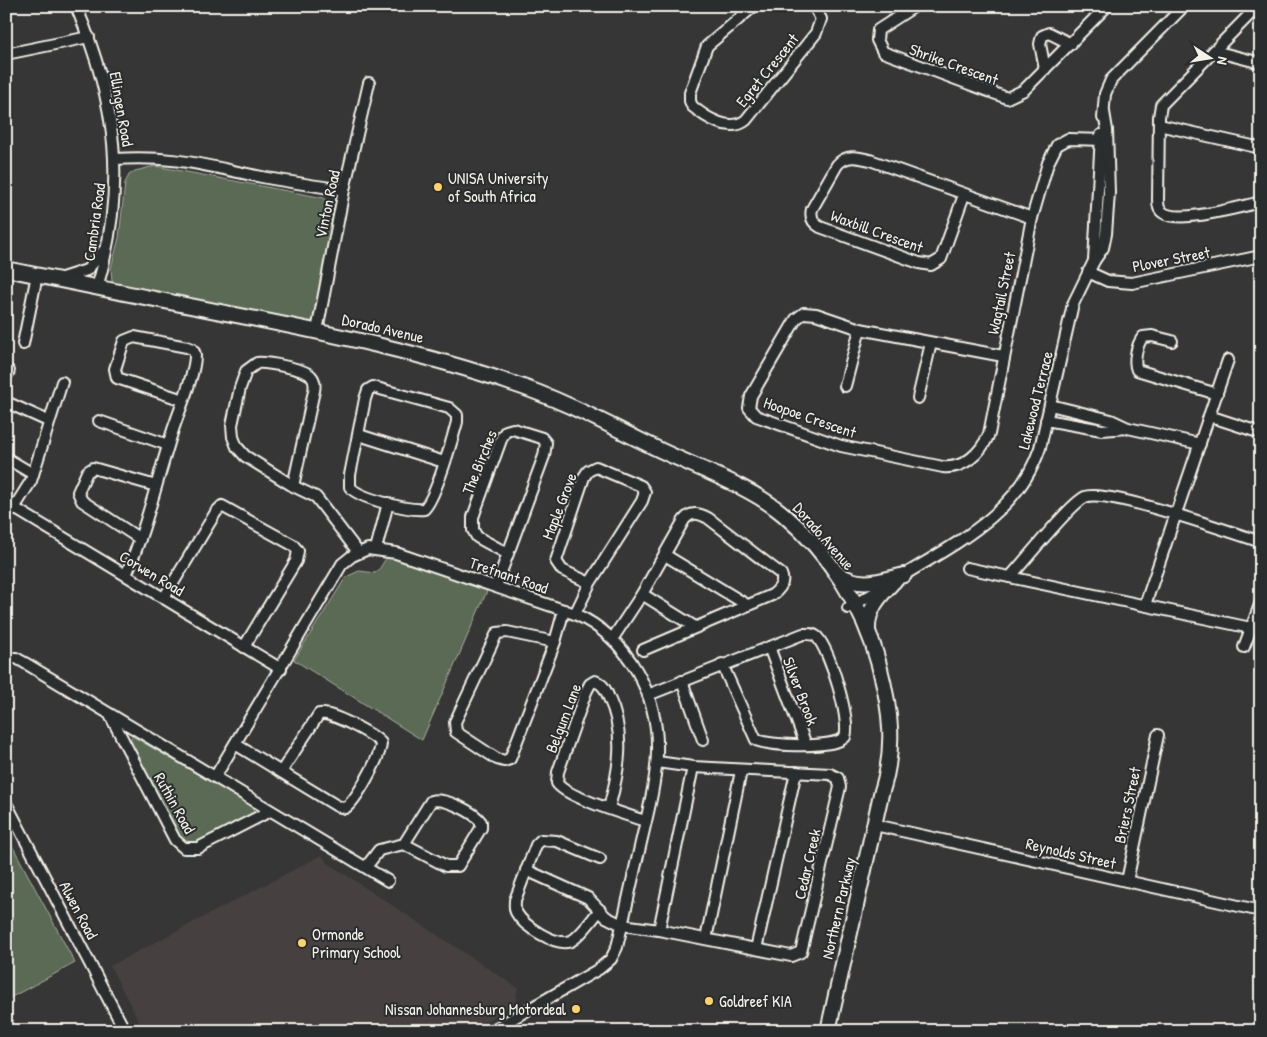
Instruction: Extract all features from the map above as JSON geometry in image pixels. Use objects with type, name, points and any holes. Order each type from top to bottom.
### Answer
[{"type":"street","name":"Ellingen Road","points":[[76,6],[99,64],[106,93],[115,159],[140,157],[184,160],[261,177],[344,190]]},
{"type":"street","name":"Egret Crescent","points":[[754,6],[707,46],[690,93],[692,106],[726,125],[737,126],[746,120],[816,33],[821,19],[814,6]]},
{"type":"street","name":"Shrike Crescent","points":[[915,6],[878,30],[878,44],[886,54],[1007,98],[1021,93],[1107,6]]},
{"type":"street","name":"Lakewood Terrace","points":[[852,606],[972,534],[1000,508],[1033,466],[1050,405],[1073,304],[1094,261],[1104,140],[1105,94],[1111,80],[1184,6]]},
{"type":"street","points":[[1255,9],[1163,102],[1159,125],[1158,200],[1161,211],[1172,215],[1196,216],[1261,202]]},
{"type":"street","points":[[1045,70],[1040,44],[1042,36],[1049,33],[1070,44]]},
{"type":"street","points":[[6,54],[89,37]]},
{"type":"street","points":[[1214,51],[1261,63]]},
{"type":"street","name":"Vinton Road","points":[[317,331],[344,190],[369,83]]},
{"type":"street","points":[[1159,125],[1261,148]]},
{"type":"street","name":"Wagtail Street","points":[[943,467],[953,468],[963,465],[986,440],[1032,218],[1043,174],[1057,145],[1074,138],[1104,140]]},
{"type":"street","name":"Waxbill Crescent","points":[[964,195],[941,259],[931,265],[919,263],[820,227],[815,224],[811,216],[812,209],[836,167],[847,158],[870,160],[1032,218]]},
{"type":"street","name":"Cambria Road","points":[[97,288],[108,245],[115,159]]},
{"type":"street","points":[[56,279],[73,276],[87,270],[108,245]]},
{"type":"street","name":"Plover Street","points":[[1088,272],[1108,281],[1132,283],[1261,256]]},
{"type":"street","name":"Dorado Avenue","points":[[6,269],[317,331],[410,352],[514,384],[603,421],[766,502],[799,529],[835,571],[852,606]]},
{"type":"street","points":[[23,344],[36,275]]},
{"type":"street","name":"Hoopoe Crescent","points":[[943,467],[841,446],[762,418],[750,410],[751,396],[799,315],[812,313],[860,329],[1003,356]]},
{"type":"street","points":[[845,386],[860,329]]},
{"type":"street","points":[[1172,341],[1152,336],[1143,337],[1140,341],[1135,362],[1137,370],[1217,394]]},
{"type":"street","points":[[126,574],[140,539],[183,400],[195,356],[192,349],[134,337],[124,341],[115,369],[118,379],[183,400]]},
{"type":"street","points":[[918,398],[931,343]]},
{"type":"street","points":[[1145,605],[1228,360]]},
{"type":"street","points":[[215,777],[341,566],[358,552],[316,497],[293,486],[245,456],[239,450],[233,437],[233,418],[244,376],[249,367],[257,363],[302,371],[309,374],[313,380],[314,391],[293,486]]},
{"type":"street","points":[[10,505],[33,474],[48,421],[62,382]]},
{"type":"street","points":[[372,388],[455,411],[458,418],[444,462],[426,508],[414,510],[388,503],[356,493],[350,487],[350,476],[366,395],[372,388]]},
{"type":"street","points":[[6,402],[48,421]]},
{"type":"street","points":[[1050,405],[1111,420],[1128,428],[1200,444]]},
{"type":"street","points":[[1209,416],[1261,433]]},
{"type":"street","points":[[1046,420],[1102,430],[1128,428]]},
{"type":"street","points":[[99,421],[168,445]]},
{"type":"street","name":"The Birches","points":[[496,586],[508,554],[546,446],[542,438],[511,429],[506,431],[500,442],[472,522],[477,538],[508,554]]},
{"type":"street","points":[[359,435],[444,462]]},
{"type":"street","points":[[6,458],[33,474]]},
{"type":"street","name":"Maple Grove","points":[[575,614],[590,583],[642,501],[645,492],[641,486],[596,467],[590,469],[584,477],[556,558],[560,569],[590,583]]},
{"type":"street","points":[[140,539],[82,501],[78,492],[87,472],[93,468],[156,486]]},
{"type":"street","name":"Dorado Avenue","points":[[732,485],[780,522],[808,550],[852,606]]},
{"type":"street","points":[[1010,577],[1075,505],[1086,497],[1105,496],[1176,514],[1261,542]]},
{"type":"street","points":[[376,549],[388,503]]},
{"type":"street","name":"Corwen Road","points":[[10,505],[281,669]]},
{"type":"street","points":[[164,598],[216,512],[222,506],[293,545],[298,551],[296,560],[244,647]]},
{"type":"street","points":[[612,638],[642,594],[687,516],[698,514],[708,518],[775,569],[783,578],[781,586],[772,595],[643,650]]},
{"type":"street","name":"Trefnant Road","points":[[358,552],[376,549],[391,551],[575,614],[596,625],[612,638],[627,655],[648,695],[657,734],[656,762],[645,821],[615,951],[608,962],[491,1031]]},
{"type":"street","points":[[665,555],[746,605]]},
{"type":"street","points":[[967,568],[1251,628]]},
{"type":"street","points":[[835,571],[846,579],[861,583],[899,578]]},
{"type":"street","points":[[868,630],[871,610],[881,594],[899,578]]},
{"type":"street","points":[[642,594],[695,627]]},
{"type":"street","points":[[1244,647],[1261,602]]},
{"type":"street","name":"Northern Parkway","points":[[828,1031],[881,794],[889,768],[890,727],[885,688],[874,644],[868,630],[852,606]]},
{"type":"street","name":"Northern Parkway","points":[[852,606],[865,647],[880,710],[881,794]]},
{"type":"street","points":[[554,642],[507,632],[497,633],[455,722],[456,732],[497,759],[504,761],[510,759],[554,642],[564,610]]},
{"type":"street","name":"Silver Brook","points":[[648,695],[722,664],[802,634],[814,635],[824,648],[844,702],[847,726],[845,737],[838,741],[806,745],[763,743],[754,739],[722,664]]},
{"type":"street","name":"Silver Brook","points":[[769,647],[806,745]]},
{"type":"street","name":"Ruthin Road","points":[[6,658],[18,659],[388,881]]},
{"type":"street","name":"Belgum Lane","points":[[609,808],[620,760],[617,721],[604,686],[595,681],[590,684],[586,692],[558,772],[557,783],[564,791],[609,808],[645,821]]},
{"type":"street","points":[[682,681],[703,740]]},
{"type":"street","points":[[236,744],[281,772],[337,806],[345,808],[353,801],[380,753],[381,744],[334,716],[322,713],[319,714],[281,772]]},
{"type":"street","name":"Ruthin Road","points":[[110,714],[176,840],[184,848],[198,848],[270,811]]},
{"type":"street","name":"Briers Street","points":[[1126,881],[1158,735]]},
{"type":"street","name":"Cedar Creek","points":[[622,925],[706,938],[795,955],[801,952],[807,933],[840,781],[836,776],[830,774],[693,768],[656,762]]},
{"type":"street","points":[[659,930],[693,768]]},
{"type":"street","points":[[706,938],[741,771]]},
{"type":"street","name":"Cedar Creek","points":[[756,949],[796,772]]},
{"type":"street","points":[[366,867],[379,850],[404,844],[446,866],[460,866],[481,828],[482,822],[445,800],[431,801],[404,844]]},
{"type":"street","name":"Alwen Road","points":[[6,803],[125,1031]]},
{"type":"street","name":"Reynolds Street","points":[[875,825],[1261,912]]},
{"type":"street","points":[[600,859],[557,841],[546,839],[536,845],[514,908],[520,917],[541,934],[554,941],[570,941],[577,938],[600,910]]},
{"type":"street","points":[[526,870],[588,898],[606,917],[622,925]]},
{"type":"shaded area","name":"Ormonde Primary School","points":[[322,855],[326,862],[518,988],[515,1005],[468,1031],[144,1031],[110,966]]},
{"type":"green space","points":[[155,166],[324,198],[337,208],[316,317],[312,321],[298,322],[122,286],[112,281],[111,268],[119,238],[125,183],[129,175],[135,171]]},
{"type":"green space","points":[[389,556],[487,591],[422,740],[294,660],[346,577],[359,571],[375,573]]},
{"type":"green space","points":[[132,736],[252,806],[255,815],[192,846],[181,839],[132,746],[130,739]]},
{"type":"green space","points":[[6,834],[75,963],[6,1000]]},
{"type":"place","name":"UNISA University of South Africa","points":[[438,187]]},
{"type":"place","name":"Ormonde Primary School","points":[[302,943]]},
{"type":"place","name":"Goldreef KIA","points":[[709,1001]]},
{"type":"place","name":"Nissan Johannesburg Motordeal","points":[[576,1009]]}]
